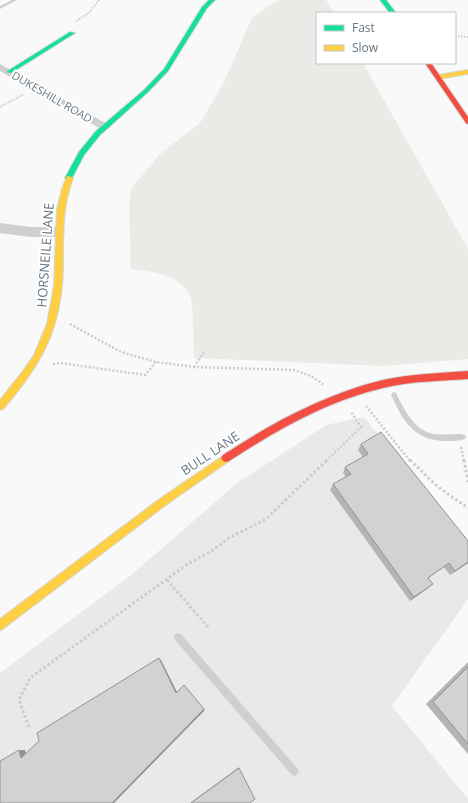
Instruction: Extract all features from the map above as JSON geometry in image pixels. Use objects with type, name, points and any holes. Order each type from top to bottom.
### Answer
[{"type":"street","name":"HORSNEILE LANE","points":[[0,406],[15,390],[31,368],[46,340],[54,314],[58,296],[61,201],[69,176],[84,151],[104,127],[158,79],[170,65],[201,13],[212,0]]},
{"type":"street","points":[[383,0],[391,12]]},
{"type":"street","points":[[5,69],[72,33]]},
{"type":"street","points":[[429,64],[468,122]]},
{"type":"street","name":"DUKESHILL ROAD","points":[[5,69],[104,127]]},
{"type":"street","points":[[438,77],[468,72]]},
{"type":"street","points":[[0,228],[31,232],[59,232]]},
{"type":"street","name":"BULL LANE","points":[[0,626],[188,483],[275,426],[308,410],[373,386],[391,382],[468,375]]},
{"type":"lane","points":[[0,8],[15,0]]},
{"type":"lane","points":[[394,395],[405,418],[418,430],[432,437],[460,437]]},
{"type":"lane","points":[[178,637],[294,771]]},
{"type":"path","points":[[72,33],[68,26],[89,13],[99,0]]},
{"type":"path","points":[[456,36],[468,37]]},
{"type":"path","points":[[0,107],[35,87]]},
{"type":"path","points":[[54,314],[111,348],[131,356],[156,362],[194,367],[294,370],[311,376],[329,388]]},
{"type":"path","points":[[194,367],[204,352]]},
{"type":"path","points":[[31,368],[60,363],[145,375],[156,362]]},
{"type":"path","points":[[364,404],[394,442],[417,467],[439,487],[468,508]]},
{"type":"path","points":[[29,727],[19,700],[30,678],[189,563],[210,552],[229,538],[266,519],[361,427],[349,410]]},
{"type":"path","points":[[460,437],[468,482]]},
{"type":"path","points":[[167,580],[209,628]]},
{"type":"shaded area","points":[[278,0],[326,0],[334,12],[316,12],[316,64],[364,64],[468,249],[468,359],[385,366],[194,358],[192,307],[190,296],[186,289],[180,283],[165,275],[131,269],[129,207],[131,189],[159,155],[200,123],[223,84],[252,18]]},
{"type":"shaded area","points":[[364,417],[468,548],[468,599],[392,706],[468,799],[468,803],[0,803],[0,673],[130,576],[236,484],[326,425]]},
{"type":"building","points":[[381,432],[468,541],[468,562],[455,571],[449,563],[428,578],[433,584],[414,597],[333,484],[351,474],[345,467],[368,454],[361,444]]},
{"type":"building","points":[[159,658],[176,693],[184,685],[204,709],[112,803],[0,803],[0,761],[19,750],[21,758],[39,741],[37,733]]},
{"type":"building","points":[[468,667],[468,744],[433,702]]},
{"type":"building","points":[[239,768],[255,799],[250,803],[191,803]]},
{"type":"traffic: fast","points":[[69,178],[81,154],[98,133],[146,91],[166,70],[205,7],[212,0]]},
{"type":"traffic: fast","points":[[383,0],[392,12]]},
{"type":"traffic: fast","points":[[9,72],[72,33]]},
{"type":"traffic: slow","points":[[438,77],[468,72]]},
{"type":"traffic: slow","points":[[0,406],[27,374],[37,358],[45,342],[51,324],[56,306],[58,286],[59,232],[62,199],[69,178]]},
{"type":"traffic: slow","points":[[0,626],[164,501],[226,458]]},
{"type":"traffic: jam","points":[[429,64],[468,122]]},
{"type":"traffic: jam","points":[[226,458],[282,424],[341,397],[383,384],[404,380],[468,375]]}]
